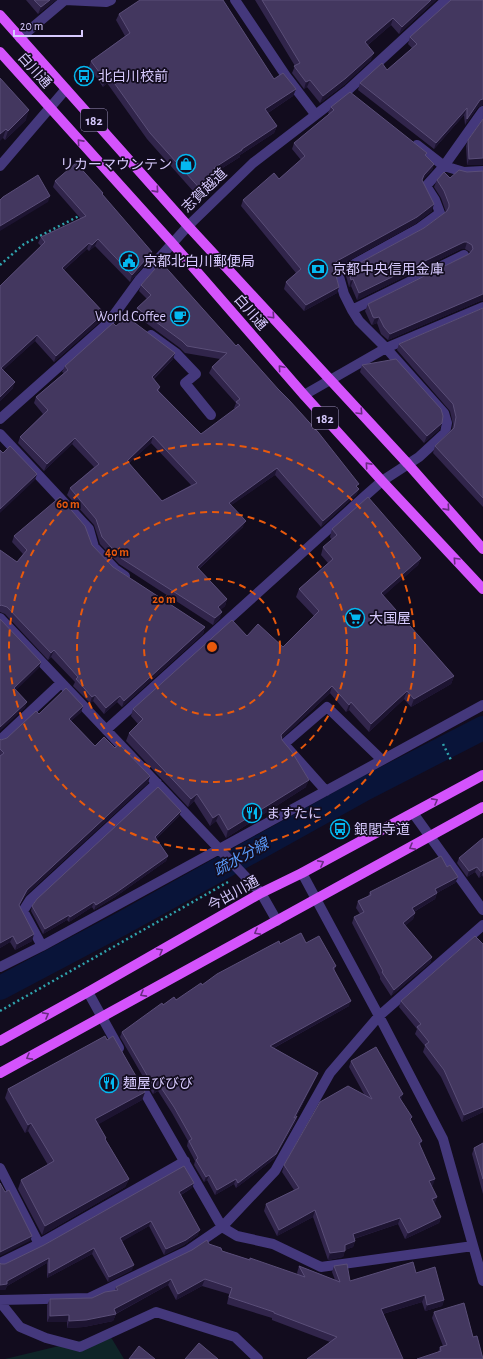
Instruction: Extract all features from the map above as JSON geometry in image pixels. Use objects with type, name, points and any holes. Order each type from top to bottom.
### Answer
[{"type":"main road","name":"白川通","points":[[0,15],[188,226],[408,464],[483,549]]},
{"type":"main road","name":"白川通","points":[[0,52],[172,243],[304,395],[483,589]]},
{"type":"main road","name":"今出川通","points":[[0,1041],[261,893],[302,873],[483,775]]},
{"type":"main road","points":[[0,1073],[483,808]]},
{"type":"street","points":[[20,38],[65,0],[106,2],[111,0]]},
{"type":"street","points":[[235,0],[286,76],[315,114]]},
{"type":"street","name":"志賀越道","points":[[0,419],[120,312],[140,279],[172,243],[253,163],[315,114],[351,93],[446,0]]},
{"type":"street","points":[[0,166],[66,89]]},
{"type":"street","points":[[106,730],[210,631],[382,481],[418,457],[445,434],[447,423],[444,412],[386,348],[359,321],[344,294],[338,273],[412,232],[440,213],[435,200],[426,186],[444,166],[483,111]]},
{"type":"street","points":[[410,139],[444,166],[464,172],[483,171]]},
{"type":"street","points":[[352,310],[464,256]]},
{"type":"street","points":[[304,395],[386,348],[483,307]]},
{"type":"street","points":[[141,327],[176,353],[196,374],[185,383],[211,415]]},
{"type":"street","points":[[0,434],[89,529],[94,547],[116,569],[135,582]]},
{"type":"street","points":[[0,618],[261,893],[277,921]]},
{"type":"street","points":[[0,740],[61,683]]},
{"type":"street","points":[[0,967],[221,851],[326,791],[483,705]]},
{"type":"street","points":[[326,791],[284,744],[327,707],[382,760]]},
{"type":"street","points":[[42,946],[23,911],[26,905],[157,783]]},
{"type":"street","points":[[413,813],[483,910]]},
{"type":"street","points":[[302,873],[444,1138],[483,1281]]},
{"type":"street","points":[[0,1301],[89,1298],[187,1251],[222,1227],[275,1171],[330,1073],[379,1016],[483,925]]},
{"type":"street","points":[[88,992],[125,1058]]},
{"type":"street","points":[[133,1072],[222,1227],[237,1236],[273,1244],[321,1267],[473,1246]]},
{"type":"street","points":[[0,1263],[39,1244],[184,1161]]},
{"type":"street","points":[[0,1168],[39,1244]]},
{"type":"street","points":[[0,1301],[20,1327],[46,1338],[80,1347],[156,1312],[235,1337],[258,1359]]},
{"type":"path","points":[[0,265],[24,244],[84,213]]},
{"type":"path","points":[[449,756],[451,760]]},
{"type":"path","points":[[0,1011],[216,889],[240,871]]},
{"type":"green space","points":[[109,1334],[124,1359],[5,1359]]},
{"type":"building","points":[[34,0],[50,0],[41,7]]},
{"type":"building","points":[[140,0],[223,0],[274,79],[283,73],[296,89],[265,109],[277,126],[214,168],[219,176],[203,192],[150,133],[110,77],[105,80],[91,61],[130,33],[119,14]]},
{"type":"building","points":[[262,0],[431,0],[402,27],[393,18],[365,42],[374,53],[323,96],[310,80],[306,82],[294,66],[300,63]]},
{"type":"building","points":[[451,0],[483,0],[483,99],[480,100],[467,119],[467,108],[436,143],[360,83],[382,63],[387,70],[417,44],[410,37]]},
{"type":"building","points":[[0,78],[29,110],[8,131],[6,129],[0,134]]},
{"type":"building","points":[[350,92],[427,153],[425,155],[434,164],[424,175],[422,180],[434,204],[417,217],[337,261],[334,268],[339,287],[306,305],[286,282],[301,269],[243,200],[274,173],[279,179],[305,156],[294,143],[334,110],[331,107]]},
{"type":"building","points":[[483,119],[483,158],[469,159],[468,140]]},
{"type":"building","points":[[76,163],[152,252],[132,275],[98,239],[92,245],[89,243],[62,268],[104,313],[56,356],[37,335],[1,368],[15,382],[0,397],[0,286],[45,242],[41,237],[86,216],[55,181]]},
{"type":"building","points":[[459,170],[467,172],[483,171],[483,294],[390,334],[384,327],[379,317],[373,317],[368,304],[469,254],[473,249],[472,245],[464,242],[359,293],[353,279],[351,280],[348,269],[424,228],[447,211],[449,204],[444,191],[437,180],[444,172],[450,178]]},
{"type":"building","points":[[38,175],[50,196],[0,226],[0,200]]},
{"type":"building","points":[[161,262],[236,346],[238,344],[318,432],[359,484],[356,486],[359,489],[323,521],[277,468],[229,503],[246,521],[197,567],[227,599],[218,607],[222,612],[215,618],[121,558],[102,537],[96,519],[70,488],[99,464],[75,438],[47,464],[20,437],[48,410],[36,397],[68,370],[65,366],[113,323],[116,326],[127,317],[175,353],[152,377],[160,387],[157,390],[201,434],[240,405],[236,402],[240,399],[212,367],[227,353],[187,346],[137,308],[151,295],[141,285]],"holes":[[[153,436],[197,483],[162,501],[127,461]]]},
{"type":"building","points":[[483,308],[483,498],[435,446],[454,428],[456,417],[453,404],[399,344]]},
{"type":"building","points":[[396,359],[441,409],[443,416],[442,423],[427,436],[362,365]]},
{"type":"building","points":[[10,446],[37,474],[0,509],[0,450],[3,453]]},
{"type":"building","points":[[60,497],[85,526],[92,545],[113,567],[205,627],[124,701],[120,696],[106,708],[95,695],[92,697],[76,679],[78,677],[54,650],[51,653],[7,607],[0,606],[0,550],[17,562],[27,550],[14,536]]},
{"type":"building","points":[[368,497],[421,558],[381,593],[454,676],[414,699],[407,691],[371,724],[351,702],[349,705],[332,686],[281,735],[282,740],[292,752],[309,780],[228,830],[219,814],[213,818],[197,794],[191,799],[129,733],[143,719],[133,709],[232,620],[247,636],[258,624],[283,647],[319,611],[299,589],[333,559],[323,547],[337,535],[332,529]]},
{"type":"building","points":[[0,619],[41,662],[14,688],[27,702],[0,727]]},
{"type":"building","points":[[66,688],[83,706],[69,719],[95,746],[104,737],[115,748],[119,744],[150,776],[27,890],[19,905],[34,934],[17,944],[13,936],[0,943],[0,756],[4,753],[0,749],[0,739],[7,738],[36,711],[39,714]]},
{"type":"building","points":[[158,787],[181,811],[155,837],[168,856],[96,905],[94,902],[70,917],[69,915],[45,929],[32,906],[37,899]]},
{"type":"building","points":[[483,838],[483,870],[481,872],[477,867],[469,871],[459,858]]},
{"type":"building","points":[[441,856],[447,867],[450,865],[458,877],[435,889],[437,893],[412,908],[415,913],[403,923],[432,957],[394,990],[382,972],[383,971],[354,917],[364,912],[358,901],[371,895],[370,892]]},
{"type":"building","points":[[301,933],[306,943],[319,936],[336,966],[333,968],[351,1001],[270,1046],[318,1073],[276,1154],[238,1183],[236,1179],[217,1190],[209,1175],[206,1177],[196,1160],[198,1158],[189,1141],[192,1139],[174,1107],[160,1086],[155,1089],[122,1032],[162,1003],[163,1005],[174,997],[176,1000],[201,983],[202,985],[217,974],[279,941],[280,944]]},
{"type":"building","points":[[475,936],[483,944],[483,1107],[464,1115],[444,1070],[425,1045],[429,1042],[417,1027],[421,1024],[401,1001]]},
{"type":"building","points":[[105,1036],[107,1040],[113,1036],[145,1092],[95,1119],[129,1179],[45,1226],[21,1180],[54,1161],[31,1123],[28,1125],[8,1089]]},
{"type":"building","points":[[376,1047],[403,1094],[399,1097],[412,1117],[410,1119],[422,1141],[419,1143],[435,1179],[429,1181],[437,1197],[432,1199],[441,1217],[408,1233],[400,1218],[353,1234],[355,1241],[345,1245],[345,1251],[330,1253],[315,1210],[279,1230],[266,1204],[299,1188],[284,1165],[320,1102],[348,1086],[372,1099],[351,1061]]},
{"type":"building","points":[[483,1143],[483,1179],[474,1148]]},
{"type":"building","points":[[184,1166],[194,1183],[179,1192],[200,1230],[186,1240],[166,1249],[151,1221],[120,1238],[134,1265],[109,1277],[94,1248],[49,1273],[49,1258],[7,1281],[7,1284],[0,1285],[0,1263],[5,1264],[44,1245]]},
{"type":"building","points":[[0,1183],[5,1192],[9,1190],[32,1236],[0,1252]]},
{"type":"building","points":[[207,1240],[209,1244],[221,1248],[222,1251],[250,1260],[250,1258],[305,1277],[299,1266],[340,1282],[334,1266],[347,1264],[350,1281],[413,1262],[416,1273],[435,1267],[444,1300],[427,1305],[425,1295],[381,1309],[403,1359],[307,1359],[337,1337],[274,1312],[229,1297],[232,1288],[205,1279],[178,1294],[171,1279],[114,1309],[116,1314],[86,1320],[69,1321],[69,1315],[50,1316],[50,1299],[92,1298],[105,1292],[118,1290],[116,1287],[192,1250]]},
{"type":"building","points":[[464,1303],[473,1337],[477,1336],[483,1359],[417,1359],[441,1351],[440,1347],[447,1345],[434,1312]]},
{"type":"building","points":[[199,1343],[218,1359],[185,1359]]},
{"type":"building","points":[[139,1346],[155,1359],[129,1359]]},
{"type":"waterway","name":"疏水分線","points":[[0,988],[121,924],[366,788],[483,728]]},
{"type":"place","name":"北白川校前","points":[[84,76]]},
{"type":"place","name":"リカーマウンテン","points":[[186,164]]},
{"type":"place","name":"京都北白川郵便局","points":[[129,261]]},
{"type":"place","name":"京都中央信用金庫","points":[[318,269]]},
{"type":"place","name":"World Coffee","points":[[180,316]]},
{"type":"place","name":"大国屋","points":[[355,618]]},
{"type":"place","name":"ますたに","points":[[252,813]]},
{"type":"place","name":"銀閣寺道","points":[[340,829]]},
{"type":"place","name":"麺屋びびび","points":[[109,1083]]}]
